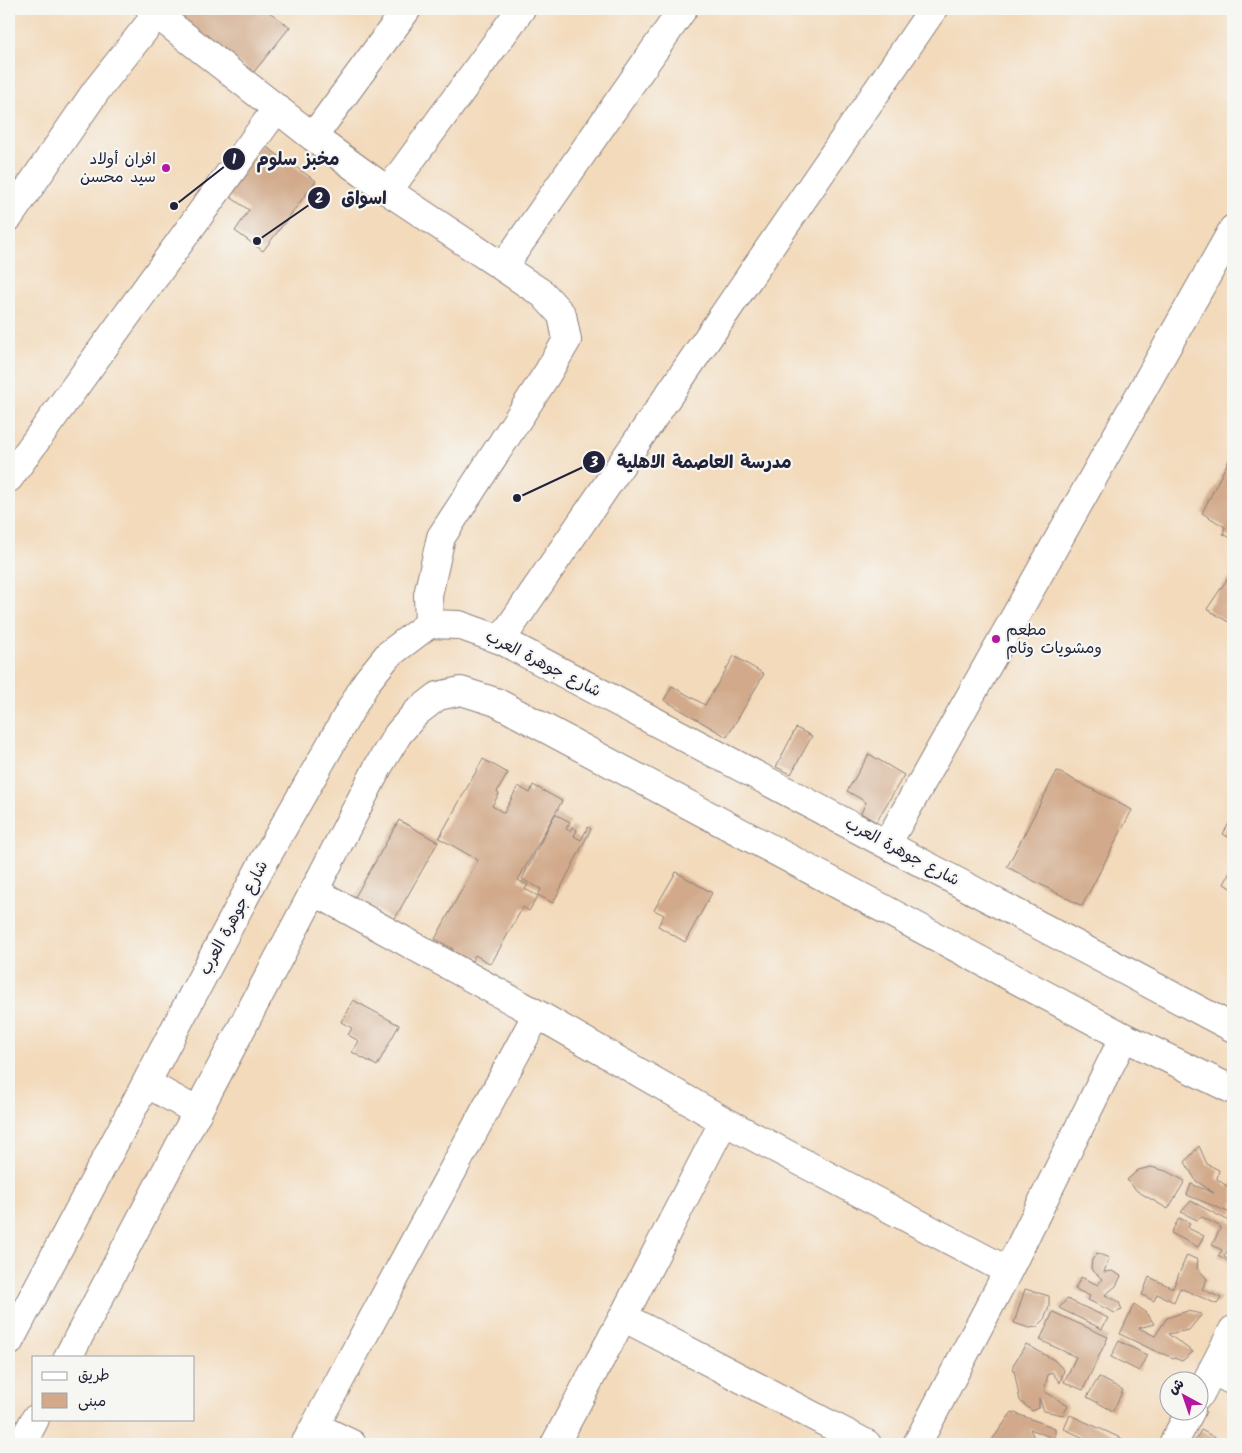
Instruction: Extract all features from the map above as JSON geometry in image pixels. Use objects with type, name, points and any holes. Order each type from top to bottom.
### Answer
[{"type":"street","points":[[313,137],[407,9]]},
{"type":"street","points":[[388,191],[520,9]]},
{"type":"street","points":[[503,267],[683,9]]},
{"type":"street","points":[[501,640],[933,9]]},
{"type":"street","points":[[9,217],[153,11],[313,137],[388,191],[543,294],[562,314],[567,340],[440,537],[428,595],[429,624]]},
{"type":"street","points":[[9,478],[277,108]]},
{"type":"street","points":[[887,844],[1233,229]]},
{"type":"street","name":"شارع جوهرة العرب","points":[[9,1342],[260,868],[367,681],[388,655],[429,624],[459,625],[501,640],[1233,1028]]},
{"type":"street","points":[[69,1356],[378,767],[398,734],[416,713],[438,696],[461,691],[496,702],[1124,1037],[1233,1090]]},
{"type":"street","points":[[314,891],[537,1014],[724,1121],[1008,1271]]},
{"type":"street","points":[[352,1444],[310,1435],[537,1014]]},
{"type":"street","points":[[917,1444],[1008,1271],[1124,1037]]},
{"type":"street","points":[[146,1083],[198,1112]]},
{"type":"street","points":[[555,1444],[724,1121]]},
{"type":"street","points":[[623,1317],[867,1444]]},
{"type":"street","points":[[1210,1386],[1223,1376],[1233,1330]]},
{"type":"street","points":[[22,1444],[34,1420]]},
{"type":"street","points":[[1173,1444],[1186,1420]]},
{"type":"building","points":[[164,9],[265,9],[290,27],[253,73]]},
{"type":"building","points":[[262,144],[316,181],[263,251],[235,231],[249,210],[226,194]]},
{"type":"building","points":[[1233,452],[1233,539],[1223,534],[1225,527],[1202,513]]},
{"type":"building","points":[[1228,578],[1233,581],[1233,625],[1207,609]]},
{"type":"building","points":[[734,656],[764,674],[727,737],[664,700],[672,686],[705,705]]},
{"type":"building","points":[[796,728],[812,736],[791,774],[776,767]]},
{"type":"building","points":[[869,754],[904,775],[876,822],[861,813],[866,802],[847,791]]},
{"type":"building","points":[[483,759],[508,773],[497,792],[499,794],[492,806],[504,813],[518,786],[530,793],[533,785],[562,801],[518,880],[528,885],[525,889],[538,896],[529,911],[523,907],[491,964],[475,955],[472,961],[462,959],[451,952],[453,949],[435,939],[478,860],[439,838]]},
{"type":"building","points":[[1057,771],[1132,810],[1082,906],[1007,867]]},
{"type":"building","points":[[555,814],[570,822],[566,829],[570,831],[572,827],[577,830],[574,836],[581,840],[588,827],[591,829],[553,903],[538,895],[541,889],[522,879]]},
{"type":"building","points":[[1233,816],[1233,840],[1223,834]]},
{"type":"building","points":[[399,820],[438,842],[394,920],[355,897]]},
{"type":"building","points":[[1233,867],[1233,889],[1224,884]]},
{"type":"building","points":[[676,872],[712,893],[685,942],[658,926],[664,915],[654,910]]},
{"type":"building","points":[[353,1000],[399,1025],[377,1066],[352,1052],[359,1041],[348,1035],[352,1028],[341,1022]]},
{"type":"building","points":[[1199,1146],[1207,1164],[1219,1170],[1217,1179],[1228,1187],[1233,1183],[1233,1214],[1187,1195],[1191,1184],[1214,1193],[1196,1181],[1185,1162]]},
{"type":"building","points":[[1151,1167],[1166,1171],[1185,1181],[1168,1209],[1137,1191],[1127,1180],[1138,1170]]},
{"type":"building","points":[[1191,1201],[1233,1223],[1233,1240],[1224,1257],[1233,1262],[1233,1264],[1218,1256],[1222,1250],[1212,1245],[1221,1227],[1202,1217],[1197,1220],[1181,1212]]},
{"type":"building","points":[[1179,1218],[1190,1223],[1188,1228],[1204,1236],[1198,1247],[1171,1233]]},
{"type":"building","points":[[1097,1253],[1109,1258],[1104,1272],[1112,1271],[1121,1276],[1116,1286],[1105,1295],[1119,1302],[1122,1310],[1115,1313],[1088,1300],[1090,1296],[1075,1289],[1081,1277],[1098,1285],[1102,1279],[1091,1269],[1092,1260]]},
{"type":"building","points":[[1187,1255],[1198,1260],[1197,1268],[1207,1279],[1202,1289],[1221,1298],[1217,1304],[1180,1288],[1174,1302],[1157,1294],[1154,1301],[1142,1295],[1149,1277],[1173,1288]]},
{"type":"building","points":[[1025,1289],[1049,1296],[1049,1307],[1044,1320],[1037,1327],[1029,1328],[1014,1323]]},
{"type":"building","points":[[1067,1299],[1108,1318],[1102,1329],[1059,1308]]},
{"type":"building","points":[[1134,1304],[1147,1313],[1154,1324],[1139,1328],[1155,1336],[1167,1318],[1187,1311],[1202,1314],[1189,1330],[1168,1334],[1193,1352],[1182,1361],[1155,1351],[1120,1334]]},
{"type":"building","points":[[1053,1312],[1108,1337],[1083,1390],[1064,1382],[1076,1357],[1040,1340]]},
{"type":"building","points":[[1119,1341],[1147,1355],[1139,1371],[1111,1357]]},
{"type":"building","points":[[1026,1344],[1054,1360],[1064,1370],[1060,1383],[1052,1372],[1048,1375],[1044,1391],[1068,1406],[1063,1415],[1044,1411],[1039,1398],[1039,1408],[1032,1411],[1020,1401],[1013,1365]]},
{"type":"building","points":[[1099,1377],[1123,1390],[1113,1411],[1087,1397]]},
{"type":"building","points":[[1012,1412],[1055,1428],[1055,1439],[1030,1429],[1036,1442],[1041,1444],[998,1444],[992,1440]]},
{"type":"building","points":[[1070,1415],[1134,1444],[1097,1444],[1064,1429]]},
{"type":"building","points":[[1201,1430],[1227,1444],[1193,1444]]},
{"type":"building","points":[[1065,1438],[1077,1444],[1062,1444]]},
{"type":"place","name":"افران أولاد سيد محسن","points":[[166,168]]},
{"type":"place","name":"مخبز سلوم","points":[[174,206]]},
{"type":"place","name":"اسواق","points":[[257,241]]},
{"type":"place","name":"مدرسة العاصمة الاهلية","points":[[517,498]]},
{"type":"place","name":"مطعم ومشويات وئام","points":[[996,639]]}]
